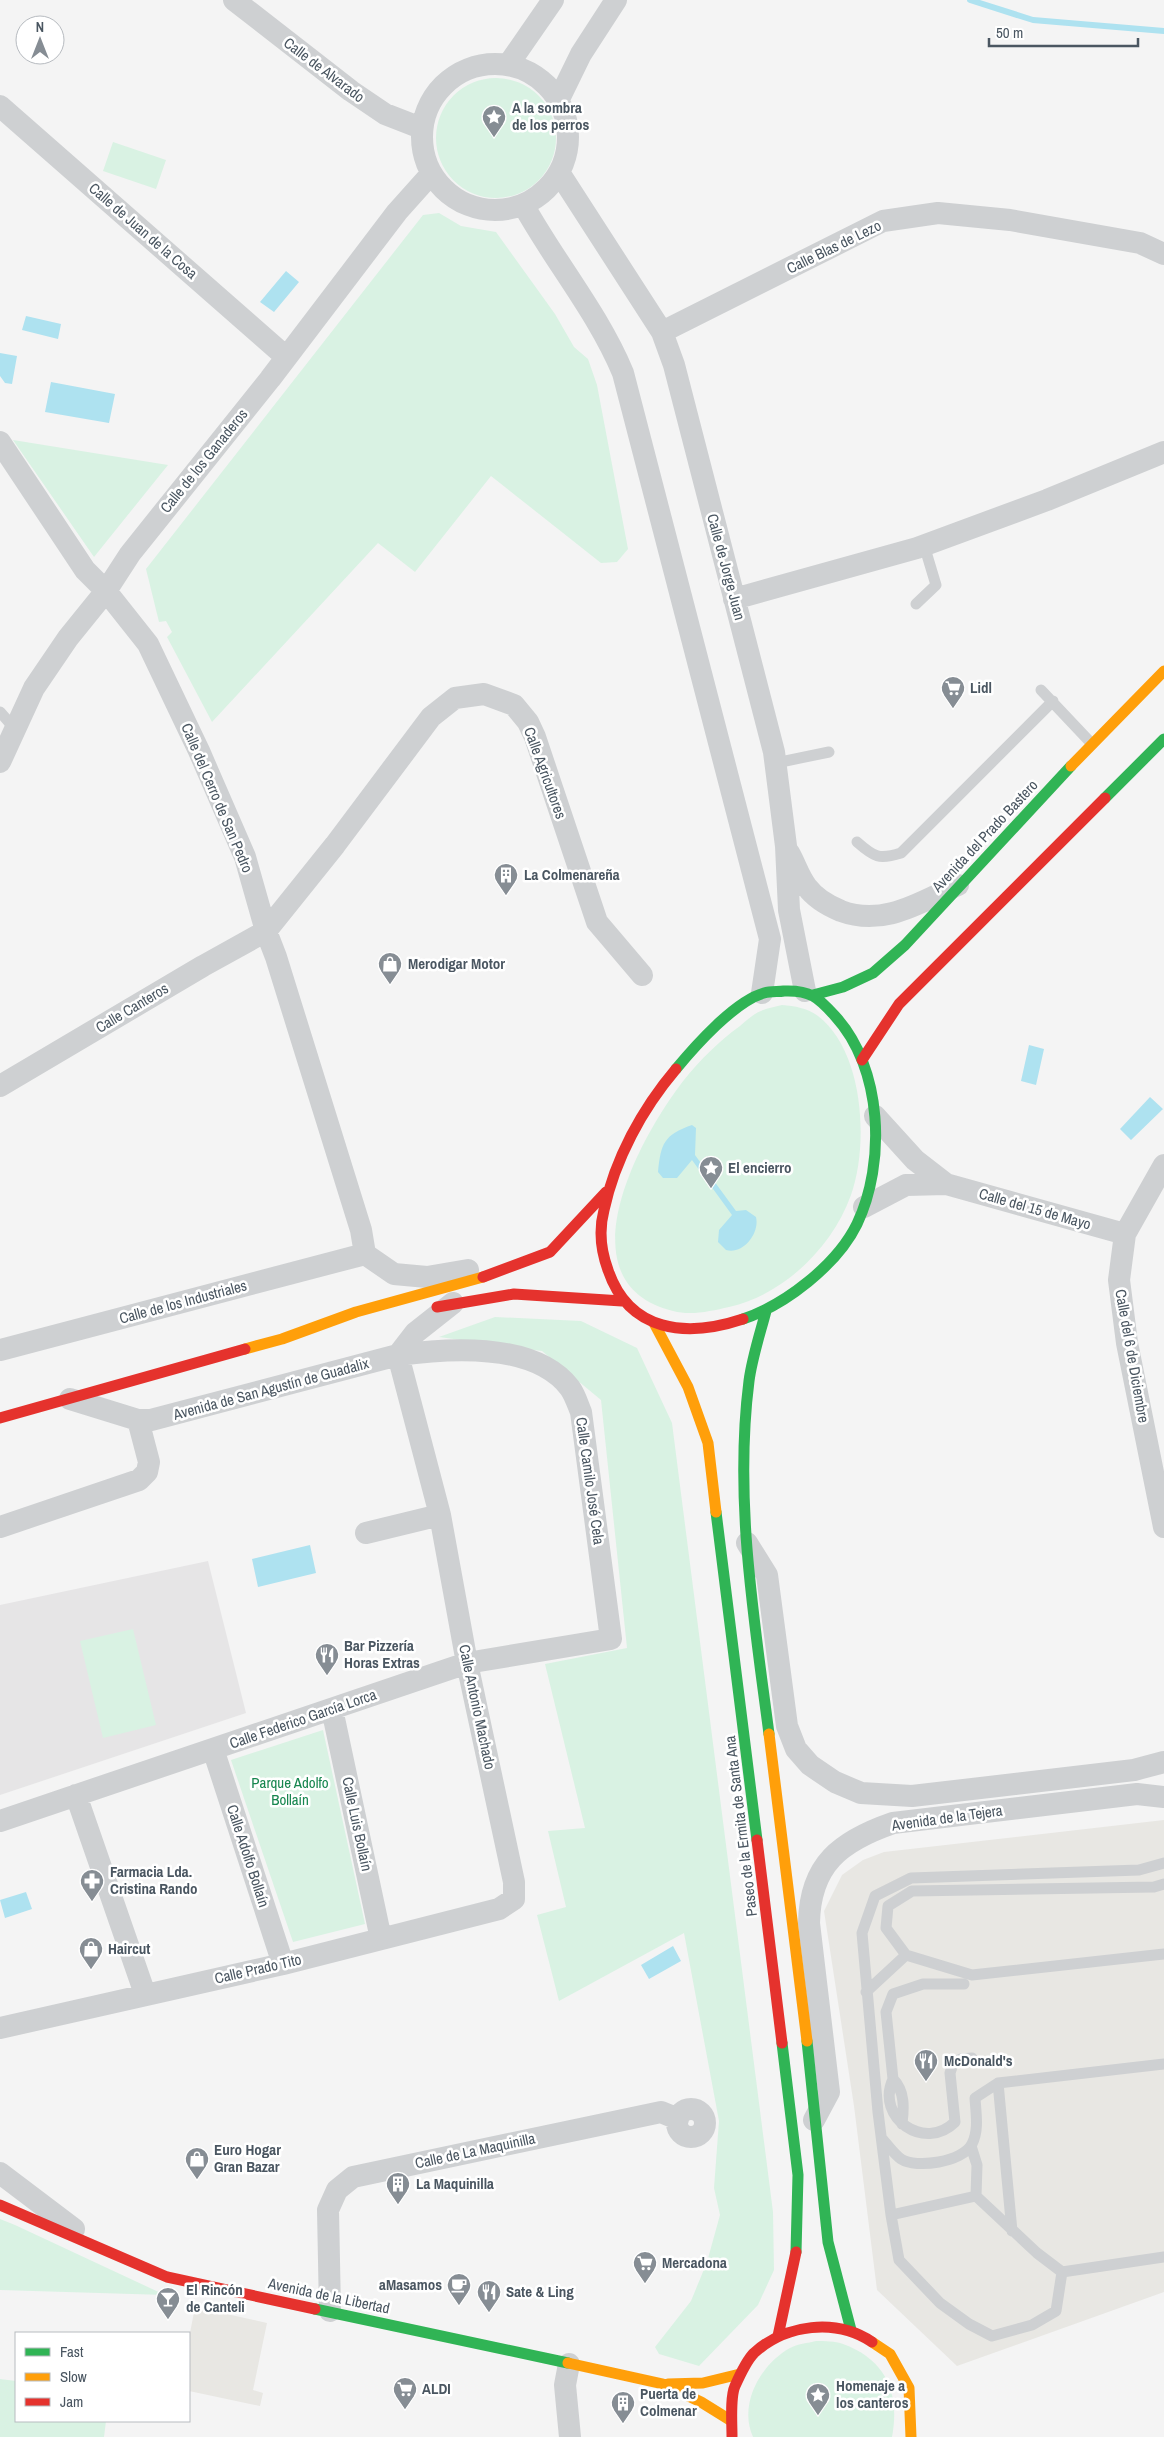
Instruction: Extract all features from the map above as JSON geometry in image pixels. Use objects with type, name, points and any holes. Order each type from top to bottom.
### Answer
[{"type":"main road","name":"Avenida del Prado Bastero","points":[[762,993],[809,993],[843,988],[873,973],[906,945],[961,883],[1092,744],[1164,672]]},
{"type":"main road","points":[[862,1060],[899,1004],[1164,739]]},
{"type":"main road","points":[[762,993],[716,1024],[670,1074],[632,1134],[607,1191],[601,1218],[599,1245],[607,1277],[622,1301],[639,1316],[654,1323],[708,1327],[766,1311],[795,1292],[827,1265],[852,1231],[864,1207],[874,1160],[874,1116],[862,1060],[853,1036],[836,1015],[809,993]]},
{"type":"main road","points":[[0,1418],[282,1339],[356,1312],[492,1275],[550,1252],[607,1191]]},
{"type":"main road","points":[[425,1310],[453,1303],[514,1294],[622,1301]]},
{"type":"main road","points":[[766,1311],[749,1379],[744,1431],[750,1590],[804,2008],[828,2242],[851,2330]]},
{"type":"main road","name":"Paseo de la Ermita de Santa Ana","points":[[654,1323],[688,1386],[708,1443],[729,1607],[798,2175],[797,2247],[778,2336]]},
{"type":"main road","points":[[282,1339],[340,1330]]},
{"type":"main road","name":"Avenida de la Libertad","points":[[0,2205],[167,2277],[663,2384],[701,2402],[730,2420]]},
{"type":"main road","points":[[732,2437],[730,2420],[734,2388],[740,2374],[756,2352],[778,2336],[814,2325],[851,2330],[872,2340],[889,2354],[903,2373],[911,2395],[914,2420],[911,2437]]},
{"type":"main road","name":"Avenida de la Libertad","points":[[663,2384],[703,2383],[740,2374]]},
{"type":"street","name":"Calle de Alvarado","points":[[234,0],[350,91],[385,114],[422,128]]},
{"type":"street","points":[[508,65],[553,0]]},
{"type":"street","points":[[559,100],[581,54],[616,0]]},
{"type":"street","points":[[484,64],[508,65],[528,71],[546,83],[559,100],[566,117],[569,136],[567,156],[560,174],[544,193],[524,206],[503,211],[475,208],[461,203],[444,191],[430,174],[424,159],[422,128],[428,105],[442,85],[462,71],[484,64]]},
{"type":"street","name":"Calle de Juan de la Cosa","points":[[0,106],[286,358]]},
{"type":"street","name":"Calle de los Ganaderos","points":[[0,762],[34,688],[68,638],[106,591],[130,554],[286,358],[397,212],[430,174]]},
{"type":"street","name":"Calle de Jorge Juan","points":[[560,174],[662,332],[674,365],[776,763],[786,846],[789,910],[809,993]]},
{"type":"street","points":[[524,206],[544,242],[612,346],[623,373],[770,939],[762,993]]},
{"type":"street","name":"Calle Blas de Lezo","points":[[662,332],[883,221],[938,213],[1010,220],[1140,242],[1164,254]]},
{"type":"street","name":"Calle del Cerro de San Pedro","points":[[0,442],[85,570],[106,591],[148,644],[199,751],[245,857],[266,931],[276,957],[361,1230],[365,1254]]},
{"type":"street","points":[[734,599],[924,545],[1047,500],[1164,452]]},
{"type":"street","name":"Calle Agricultores","points":[[266,931],[335,845],[430,717],[455,698],[484,694],[514,705],[528,722],[535,737],[597,922],[642,975]]},
{"type":"street","points":[[786,846],[807,887],[829,906],[865,917],[884,916],[905,910],[961,883]]},
{"type":"street","name":"Calle Canteros","points":[[0,1086],[266,931]]},
{"type":"street","name":"Calle del 15 de Mayo","points":[[874,1116],[915,1160],[946,1184]]},
{"type":"street","name":"Calle del 6 de Diciembre","points":[[1164,1165],[1125,1234],[1119,1280],[1127,1343],[1158,1469],[1164,1527]]},
{"type":"street","name":"Calle del 15 de Mayo","points":[[864,1207],[906,1185],[946,1184],[1125,1234]]},
{"type":"street","points":[[365,1254],[394,1274],[427,1278],[471,1269],[515,1256],[550,1252]]},
{"type":"street","name":"Calle de los Industriales","points":[[0,1350],[365,1254]]},
{"type":"street","points":[[398,1355],[415,1333],[453,1303]]},
{"type":"street","name":"Calle Camilo José Cela","points":[[398,1355],[432,1350],[504,1353],[540,1364],[554,1372],[570,1388],[581,1412],[611,1639]]},
{"type":"street","name":"Avenida de San Agustín de Guadalix","points":[[70,1399],[138,1420],[151,1420],[398,1355]]},
{"type":"street","name":"Calle Antonio Machado","points":[[398,1355],[440,1515],[467,1663],[514,1882],[514,1899]]},
{"type":"street","points":[[0,1527],[139,1480],[147,1472],[149,1462],[138,1420]]},
{"type":"street","points":[[366,1533],[440,1515]]},
{"type":"street","name":"Avenida de la Tejera","points":[[747,1543],[767,1575],[788,1726],[796,1749],[810,1765],[834,1782],[861,1793],[912,1796],[1134,1770],[1164,1762]]},
{"type":"street","name":"Calle Federico García Lorca","points":[[0,1820],[467,1663],[611,1639]]},
{"type":"street","name":"Calle Luis Bollaín","points":[[332,1709],[382,1938]]},
{"type":"street","name":"Calle Adolfo Bollaín","points":[[213,1749],[283,1964]]},
{"type":"street","name":"Avenida de la Tejera","points":[[814,2120],[829,2092],[809,1923],[809,1903],[816,1879],[827,1861],[842,1847],[868,1832],[893,1823],[1137,1794],[1164,1797]]},
{"type":"street","points":[[76,1795],[145,1994]]},
{"type":"street","name":"Calle Prado Tito","points":[[0,2028],[283,1964],[499,1909],[514,1899]]},
{"type":"street","name":"Calle de La Maquinilla","points":[[330,2311],[328,2210],[337,2190],[353,2177],[661,2112],[678,2119]]},
{"type":"street","points":[[0,2173],[100,2247]]},
{"type":"street","points":[[569,2364],[565,2385],[570,2437]]},
{"type":"lane","points":[[916,604],[936,585],[924,545]]},
{"type":"lane","points":[[1041,690],[1092,744]]},
{"type":"lane","points":[[857,842],[871,855],[886,858],[901,853],[1053,701]]},
{"type":"lane","points":[[0,712],[15,730]]},
{"type":"lane","points":[[776,763],[829,752]]},
{"type":"lane","points":[[1062,2272],[1056,2311],[1032,2325],[992,2336],[969,2324],[940,2303],[899,2260],[891,2215],[882,2139],[866,1992],[862,1932],[875,1896],[911,1878],[1139,1870],[1164,1863]]},
{"type":"lane","points":[[1164,1884],[1154,1887],[1125,1888],[912,1891],[888,1906],[886,1928],[906,1955],[972,1975],[1164,1954]]},
{"type":"lane","points":[[866,1992],[906,1955]]},
{"type":"lane","points":[[964,1984],[923,1984],[893,1994],[886,2012],[893,2079],[900,2086],[904,2109],[902,2124],[913,2132],[948,2129],[955,2122],[950,2073],[952,2064],[961,2059],[972,2058]]},
{"type":"lane","points":[[1164,2064],[998,2083],[975,2098],[977,2125],[971,2146],[977,2165],[976,2196],[1012,2230],[1062,2272],[1164,2257]]},
{"type":"lane","points":[[998,2083],[1012,2230]]},
{"type":"lane","points":[[882,2139],[902,2160],[931,2164],[958,2156],[971,2146]]},
{"type":"lane","points":[[891,2215],[976,2196]]},
{"type":"shaded area","points":[[208,1561],[246,1713],[0,1795],[0,1605]]},
{"type":"shaded area","points":[[1164,1820],[1164,2292],[957,2366],[877,2290],[854,2106],[824,1911],[842,1875],[863,1860],[884,1852]]},
{"type":"shaded area","points":[[195,2307],[267,2323],[253,2390],[263,2393],[260,2406],[190,2391],[190,2333]]},
{"type":"green space","points":[[496,78],[519,82],[539,95],[552,115],[556,138],[552,161],[539,181],[519,194],[496,198],[473,194],[453,181],[440,161],[436,138],[440,115],[453,95],[473,82]]},
{"type":"green space","points":[[113,142],[166,160],[156,189],[103,171]]},
{"type":"green space","points":[[439,213],[461,226],[496,232],[555,314],[574,347],[588,359],[597,385],[628,549],[617,562],[601,563],[491,476],[415,572],[378,543],[212,722],[167,637],[172,632],[166,621],[159,622],[146,569],[423,215]]},
{"type":"green space","points":[[13,440],[168,465],[94,557]]},
{"type":"green space","points":[[782,1005],[801,1008],[818,1016],[833,1032],[845,1052],[859,1100],[861,1126],[857,1174],[851,1195],[843,1215],[818,1251],[786,1280],[768,1292],[749,1301],[729,1307],[694,1313],[673,1311],[639,1295],[621,1271],[615,1240],[620,1206],[631,1170],[666,1105],[697,1065],[717,1044],[752,1016],[763,1010]]},
{"type":"green space","points":[[495,1317],[581,1321],[637,1348],[672,1423],[773,2212],[774,2270],[758,2305],[699,2366],[659,2354],[655,2347],[691,2301],[707,2262],[720,2215],[714,2188],[719,2121],[684,1933],[559,2001],[537,1915],[566,1907],[548,1831],[585,1828],[545,1664],[627,1648],[601,1400],[542,1351],[439,1337]]},
{"type":"green space","points":[[133,1629],[156,1725],[103,1738],[80,1641]]},
{"type":"green space","name":"Parque Adolfo Bollaín","points":[[323,1730],[365,1924],[293,1942],[231,1760]]},
{"type":"green space","points":[[0,2219],[15,2225],[165,2295],[0,2290]]},
{"type":"green space","points":[[816,2341],[843,2344],[870,2359],[880,2369],[892,2393],[894,2421],[892,2437],[753,2437],[748,2411],[750,2399],[762,2374],[779,2355],[790,2348]]},
{"type":"green space","points":[[0,2379],[15,2381],[15,2422],[106,2422],[104,2437],[0,2437]]},
{"type":"water","points":[[286,271],[299,282],[274,312],[260,302]]},
{"type":"water","points":[[26,316],[61,324],[58,339],[22,330]]},
{"type":"water","points":[[0,353],[17,356],[12,384],[5,383],[0,376]]},
{"type":"water","points":[[51,382],[115,394],[109,423],[45,412]]},
{"type":"water","points":[[1029,1045],[1044,1049],[1036,1085],[1021,1081]]},
{"type":"water","points":[[1150,1097],[1163,1109],[1131,1140],[1120,1129]]},
{"type":"water","points":[[692,1125],[696,1128],[695,1155],[736,1211],[746,1210],[756,1217],[757,1223],[753,1236],[744,1246],[738,1249],[726,1250],[718,1242],[719,1230],[732,1215],[692,1160],[677,1178],[663,1178],[658,1172],[661,1154],[666,1141],[675,1132]]},
{"type":"water","points":[[310,1545],[316,1573],[258,1587],[252,1559]]},
{"type":"water","points":[[26,1892],[32,1909],[5,1918],[0,1900]]},
{"type":"water","points":[[673,1946],[681,1961],[649,1979],[641,1965]]},
{"type":"waterway","points":[[970,0],[1033,20],[1164,31]]},
{"type":"traffic: fast","points":[[1105,798],[1164,739]]},
{"type":"traffic: fast","points":[[813,995],[843,987],[873,973],[905,945],[1071,766]]},
{"type":"traffic: fast","points":[[743,1319],[759,1313],[792,1294],[808,1282],[837,1254],[857,1224],[873,1173],[875,1117],[871,1089],[863,1062],[851,1037],[835,1016],[818,999],[807,993],[784,991]]},
{"type":"traffic: fast","points":[[676,1069],[728,1014],[764,993],[784,991]]},
{"type":"traffic: fast","points":[[766,1311],[749,1381],[745,1425],[744,1470],[745,1514],[752,1602],[769,1734]]},
{"type":"traffic: fast","points":[[716,1512],[757,1840]]},
{"type":"traffic: fast","points":[[807,2041],[828,2242],[851,2330]]},
{"type":"traffic: fast","points":[[782,2043],[798,2175],[796,2252]]},
{"type":"traffic: fast","points":[[315,2309],[568,2363]]},
{"type":"traffic: slow","points":[[1071,766],[1164,671]]},
{"type":"traffic: slow","points":[[245,1349],[282,1339],[356,1312],[483,1277]]},
{"type":"traffic: slow","points":[[654,1323],[688,1387],[708,1443],[716,1512]]},
{"type":"traffic: slow","points":[[769,1734],[807,2041]]},
{"type":"traffic: slow","points":[[872,2342],[890,2354],[909,2388],[911,2437]]},
{"type":"traffic: slow","points":[[568,2363],[663,2384],[701,2402],[730,2420]]},
{"type":"traffic: slow","points":[[668,2384],[703,2383],[740,2374]]},
{"type":"traffic: jam","points":[[862,1060],[899,1004],[1105,798]]},
{"type":"traffic: jam","points":[[676,1069],[641,1118],[631,1135],[615,1172],[604,1210],[602,1225],[602,1248],[606,1263],[617,1291],[630,1306],[645,1318],[662,1325],[681,1328],[701,1328],[743,1319]]},
{"type":"traffic: jam","points":[[483,1277],[550,1252],[606,1192]]},
{"type":"traffic: jam","points":[[437,1307],[514,1294],[622,1301]]},
{"type":"traffic: jam","points":[[0,1418],[245,1349]]},
{"type":"traffic: jam","points":[[757,1840],[782,2043]]},
{"type":"traffic: jam","points":[[0,2205],[167,2277],[315,2309]]},
{"type":"traffic: jam","points":[[778,2336],[796,2252]]},
{"type":"traffic: jam","points":[[732,2436],[733,2391],[751,2356],[767,2343],[796,2330],[827,2327],[858,2334],[872,2342]]},
{"type":"place","name":"A la sombra de los perros","points":[[494,138]]},
{"type":"place","name":"Lidl","points":[[953,709]]},
{"type":"place","name":"La Colmenareña","points":[[506,896]]},
{"type":"place","name":"Merodigar Motor","points":[[390,985]]},
{"type":"place","name":"El encierro","points":[[711,1189]]},
{"type":"place","name":"Bar Pizzería Horas Extras","points":[[327,1676]]},
{"type":"place","name":"Farmacia Lda. Cristina Rando","points":[[92,1902]]},
{"type":"place","name":"Haircut","points":[[91,1970]]},
{"type":"place","name":"McDonald's","points":[[926,2082]]},
{"type":"place","name":"Euro Hogar Gran Bazar","points":[[197,2180]]},
{"type":"place","name":"La Maquinilla","points":[[398,2205]]},
{"type":"place","name":"Mercadona","points":[[645,2284]]},
{"type":"place","name":"aMasamos","points":[[459,2306]]},
{"type":"place","name":"Sate & Ling","points":[[489,2313]]},
{"type":"place","name":"El Rincón de Canteli","points":[[168,2320]]},
{"type":"place","name":"ALDI","points":[[405,2410]]},
{"type":"place","name":"Homenaje a los canteros","points":[[818,2416]]},
{"type":"place","name":"Puerta de Colmenar","points":[[623,2424]]}]
